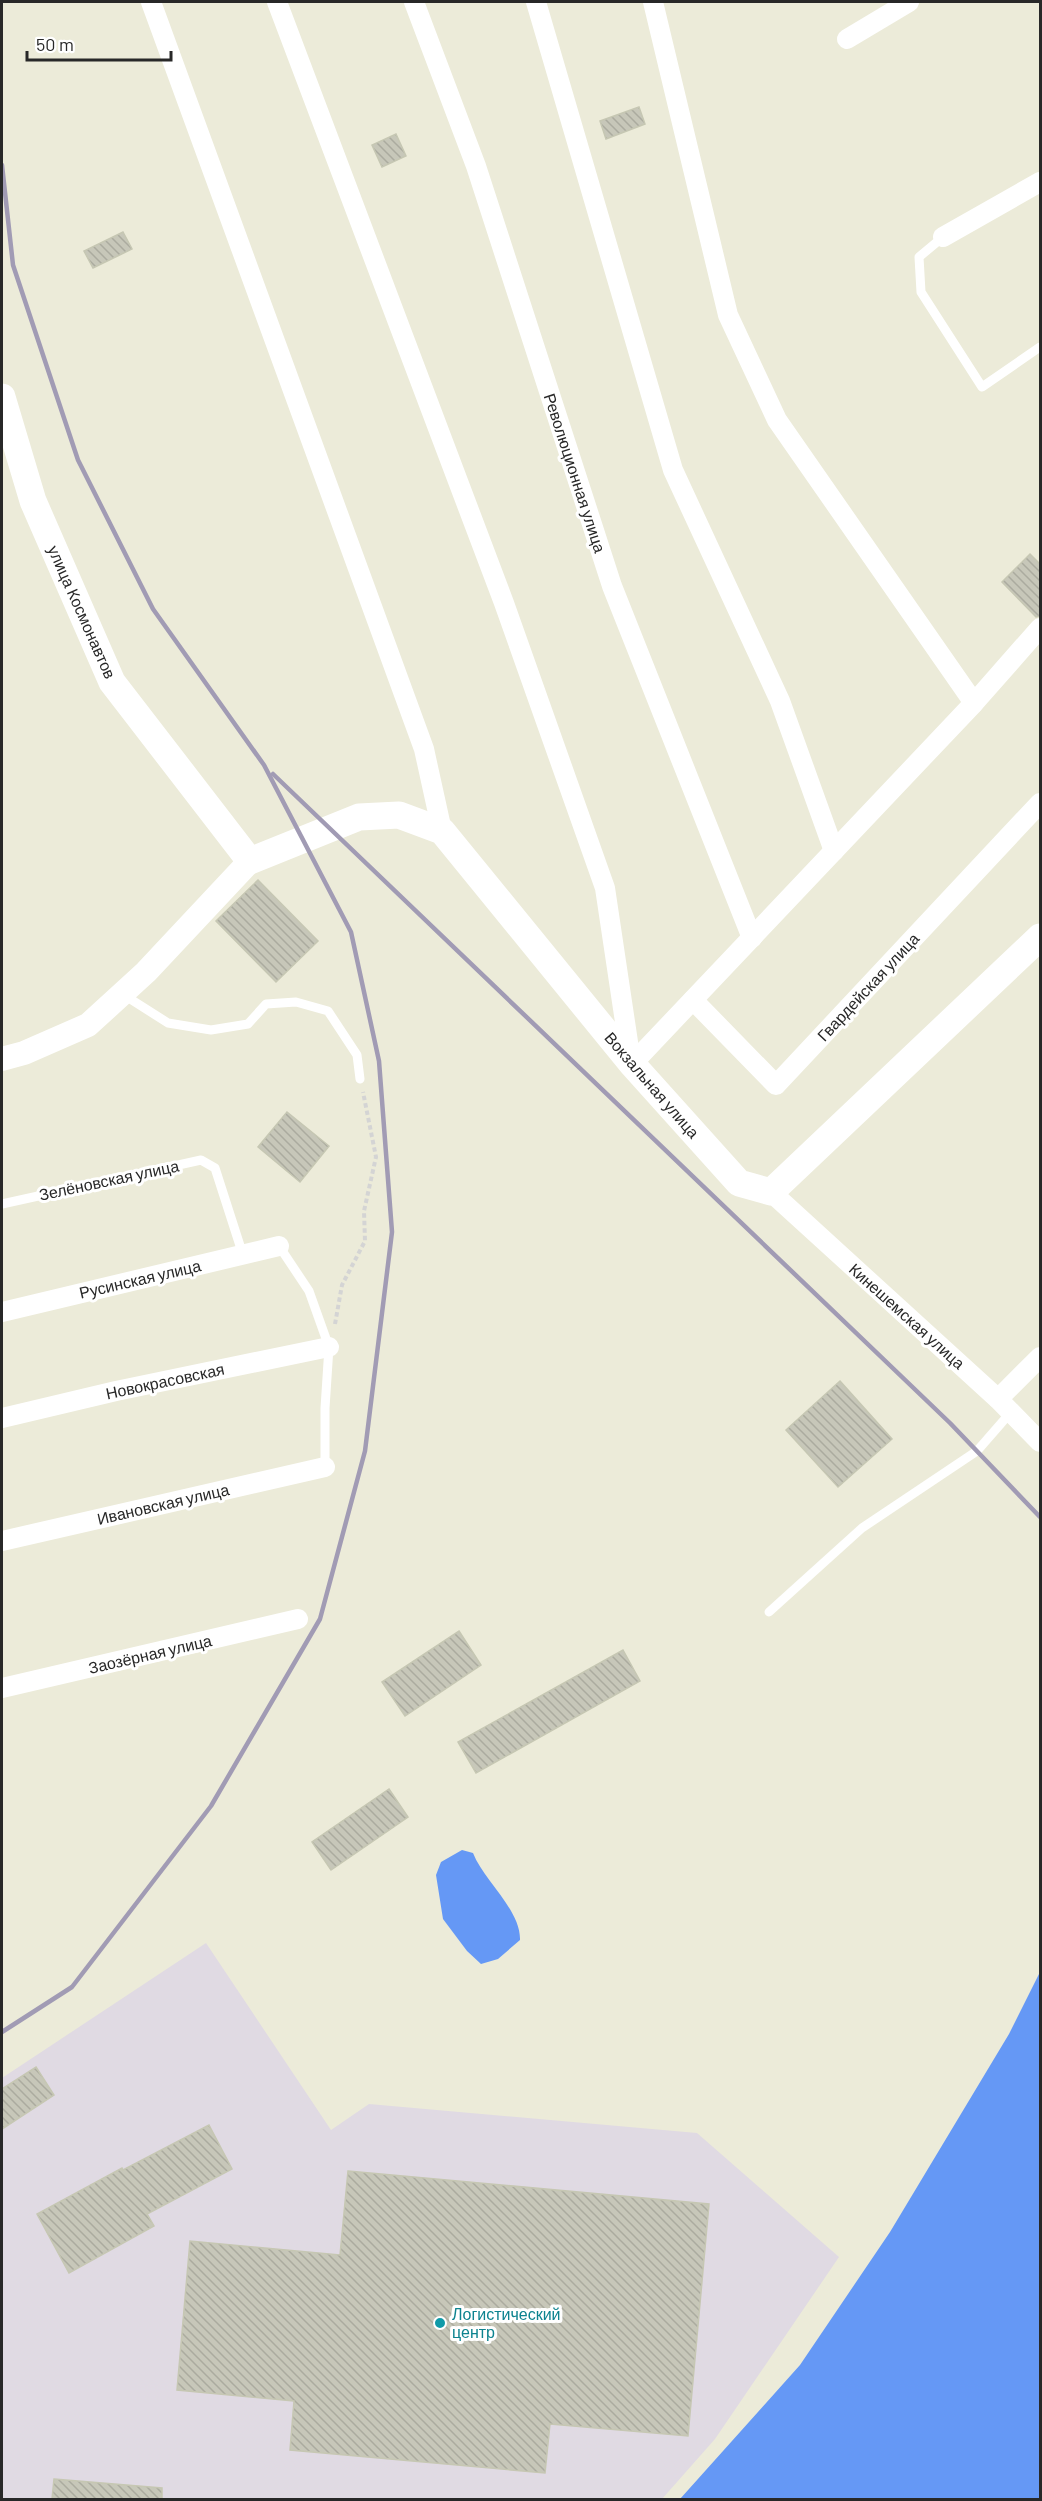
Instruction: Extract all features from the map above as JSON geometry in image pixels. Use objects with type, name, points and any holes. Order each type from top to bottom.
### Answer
[{"type":"main road","name":"улица Космонавтов","points":[[2,398],[33,501],[112,682],[250,861]]},
{"type":"main road","points":[[250,861],[359,817],[399,815],[442,831]]},
{"type":"main road","name":"Вокзальная улица","points":[[442,831],[632,1064],[739,1183],[771,1192]]},
{"type":"main road","points":[[771,1192],[1041,937]]},
{"type":"street","points":[[151,2],[424,748],[442,831]]},
{"type":"street","points":[[277,2],[500,592],[605,888],[632,1064]]},
{"type":"street","name":"Революционная улица","points":[[414,2],[476,165],[612,586],[752,938]]},
{"type":"street","points":[[536,2],[673,470],[780,700],[834,851]]},
{"type":"street","points":[[653,2],[728,315],[733,326],[777,420],[974,703]]},
{"type":"street","points":[[847,39],[909,2]]},
{"type":"street","points":[[943,237],[1041,182]]},
{"type":"street","points":[[632,1064],[974,703],[1041,628]]},
{"type":"street","name":"Гвардейская улица","points":[[693,1000],[776,1085],[1041,803]]},
{"type":"street","points":[[2,1059],[24,1053],[88,1025],[146,972],[250,861]]},
{"type":"street","name":"Кинешемская улица","points":[[771,1192],[1004,1405],[1041,1442]]},
{"type":"street","name":"Русинская улица","points":[[2,1312],[279,1246]]},
{"type":"street","name":"Новокрасовская","points":[[2,1418],[116,1391],[329,1347]]},
{"type":"street","points":[[1004,1405],[1041,1357]]},
{"type":"street","name":"Ивановская улица","points":[[2,1541],[325,1467]]},
{"type":"street","name":"Заозёрная улица","points":[[2,1688],[298,1619]]},
{"type":"lane","points":[[943,237],[919,257],[921,292],[982,387],[1041,347]]},
{"type":"lane","points":[[122,993],[168,1023],[211,1030],[248,1024],[266,1004],[296,1002],[328,1011],[357,1055],[360,1079]]},
{"type":"lane","name":"Зелёновская улица","points":[[2,1204],[201,1160],[215,1168],[243,1255]]},
{"type":"lane","points":[[279,1246],[309,1291],[329,1347],[325,1408],[325,1467]]},
{"type":"lane","points":[[769,1612],[862,1528],[977,1451],[1004,1405]]},
{"type":"path","points":[[329,1347],[342,1285],[365,1241],[364,1211],[376,1156],[360,1079]]},
{"type":"shaded area","points":[[206,1943],[331,2130],[369,2104],[697,2133],[839,2257],[715,2439],[662,2499],[2,2500],[2,2078]]},
{"type":"water","points":[[462,1850],[473,1853],[515,1918],[519,1929],[520,1940],[498,1959],[481,1964],[467,1951],[443,1919],[436,1875],[441,1862]]},
{"type":"water","points":[[1040,1972],[1040,2499],[680,2499],[800,2365],[890,2232],[1009,2034]]},
{"type":"building","points":[[639,107],[645,124],[606,139],[600,121]]},
{"type":"building","points":[[396,134],[406,156],[382,167],[372,145]]},
{"type":"building","points":[[123,232],[132,249],[93,268],[84,251]]},
{"type":"building","points":[[1030,554],[1041,565],[1041,616],[1036,617],[1002,582]]},
{"type":"building","points":[[258,880],[318,941],[276,982],[216,921]]},
{"type":"building","points":[[287,1112],[329,1146],[300,1182],[258,1147]]},
{"type":"building","points":[[840,1381],[892,1439],[838,1487],[786,1430]]},
{"type":"building","points":[[459,1631],[481,1665],[405,1716],[382,1682]]},
{"type":"building","points":[[623,1650],[640,1681],[476,1773],[458,1742]]},
{"type":"building","points":[[389,1789],[408,1817],[331,1870],[312,1842]]},
{"type":"building","points":[[36,2067],[54,2095],[2,2129],[2,2089]]},
{"type":"building","points":[[209,2125],[232,2169],[147,2214],[154,2226],[69,2273],[37,2214]]},
{"type":"building","name":"Логистический центр","points":[[348,2171],[709,2204],[688,2436],[550,2424],[545,2473],[290,2450],[294,2401],[177,2390],[190,2241],[340,2255]]},
{"type":"building","points":[[54,2479],[162,2488],[162,2499],[52,2499]]},
{"type":"railway","points":[[2,165],[13,265],[78,460],[153,609],[264,765],[351,932],[379,1061],[392,1232],[365,1451],[320,1619],[211,1806],[72,1987],[2,2032]]},
{"type":"railway","points":[[273,774],[950,1423],[1040,1517]]},
{"type":"place","name":"Логистический центр","points":[[440,2323]]}]
